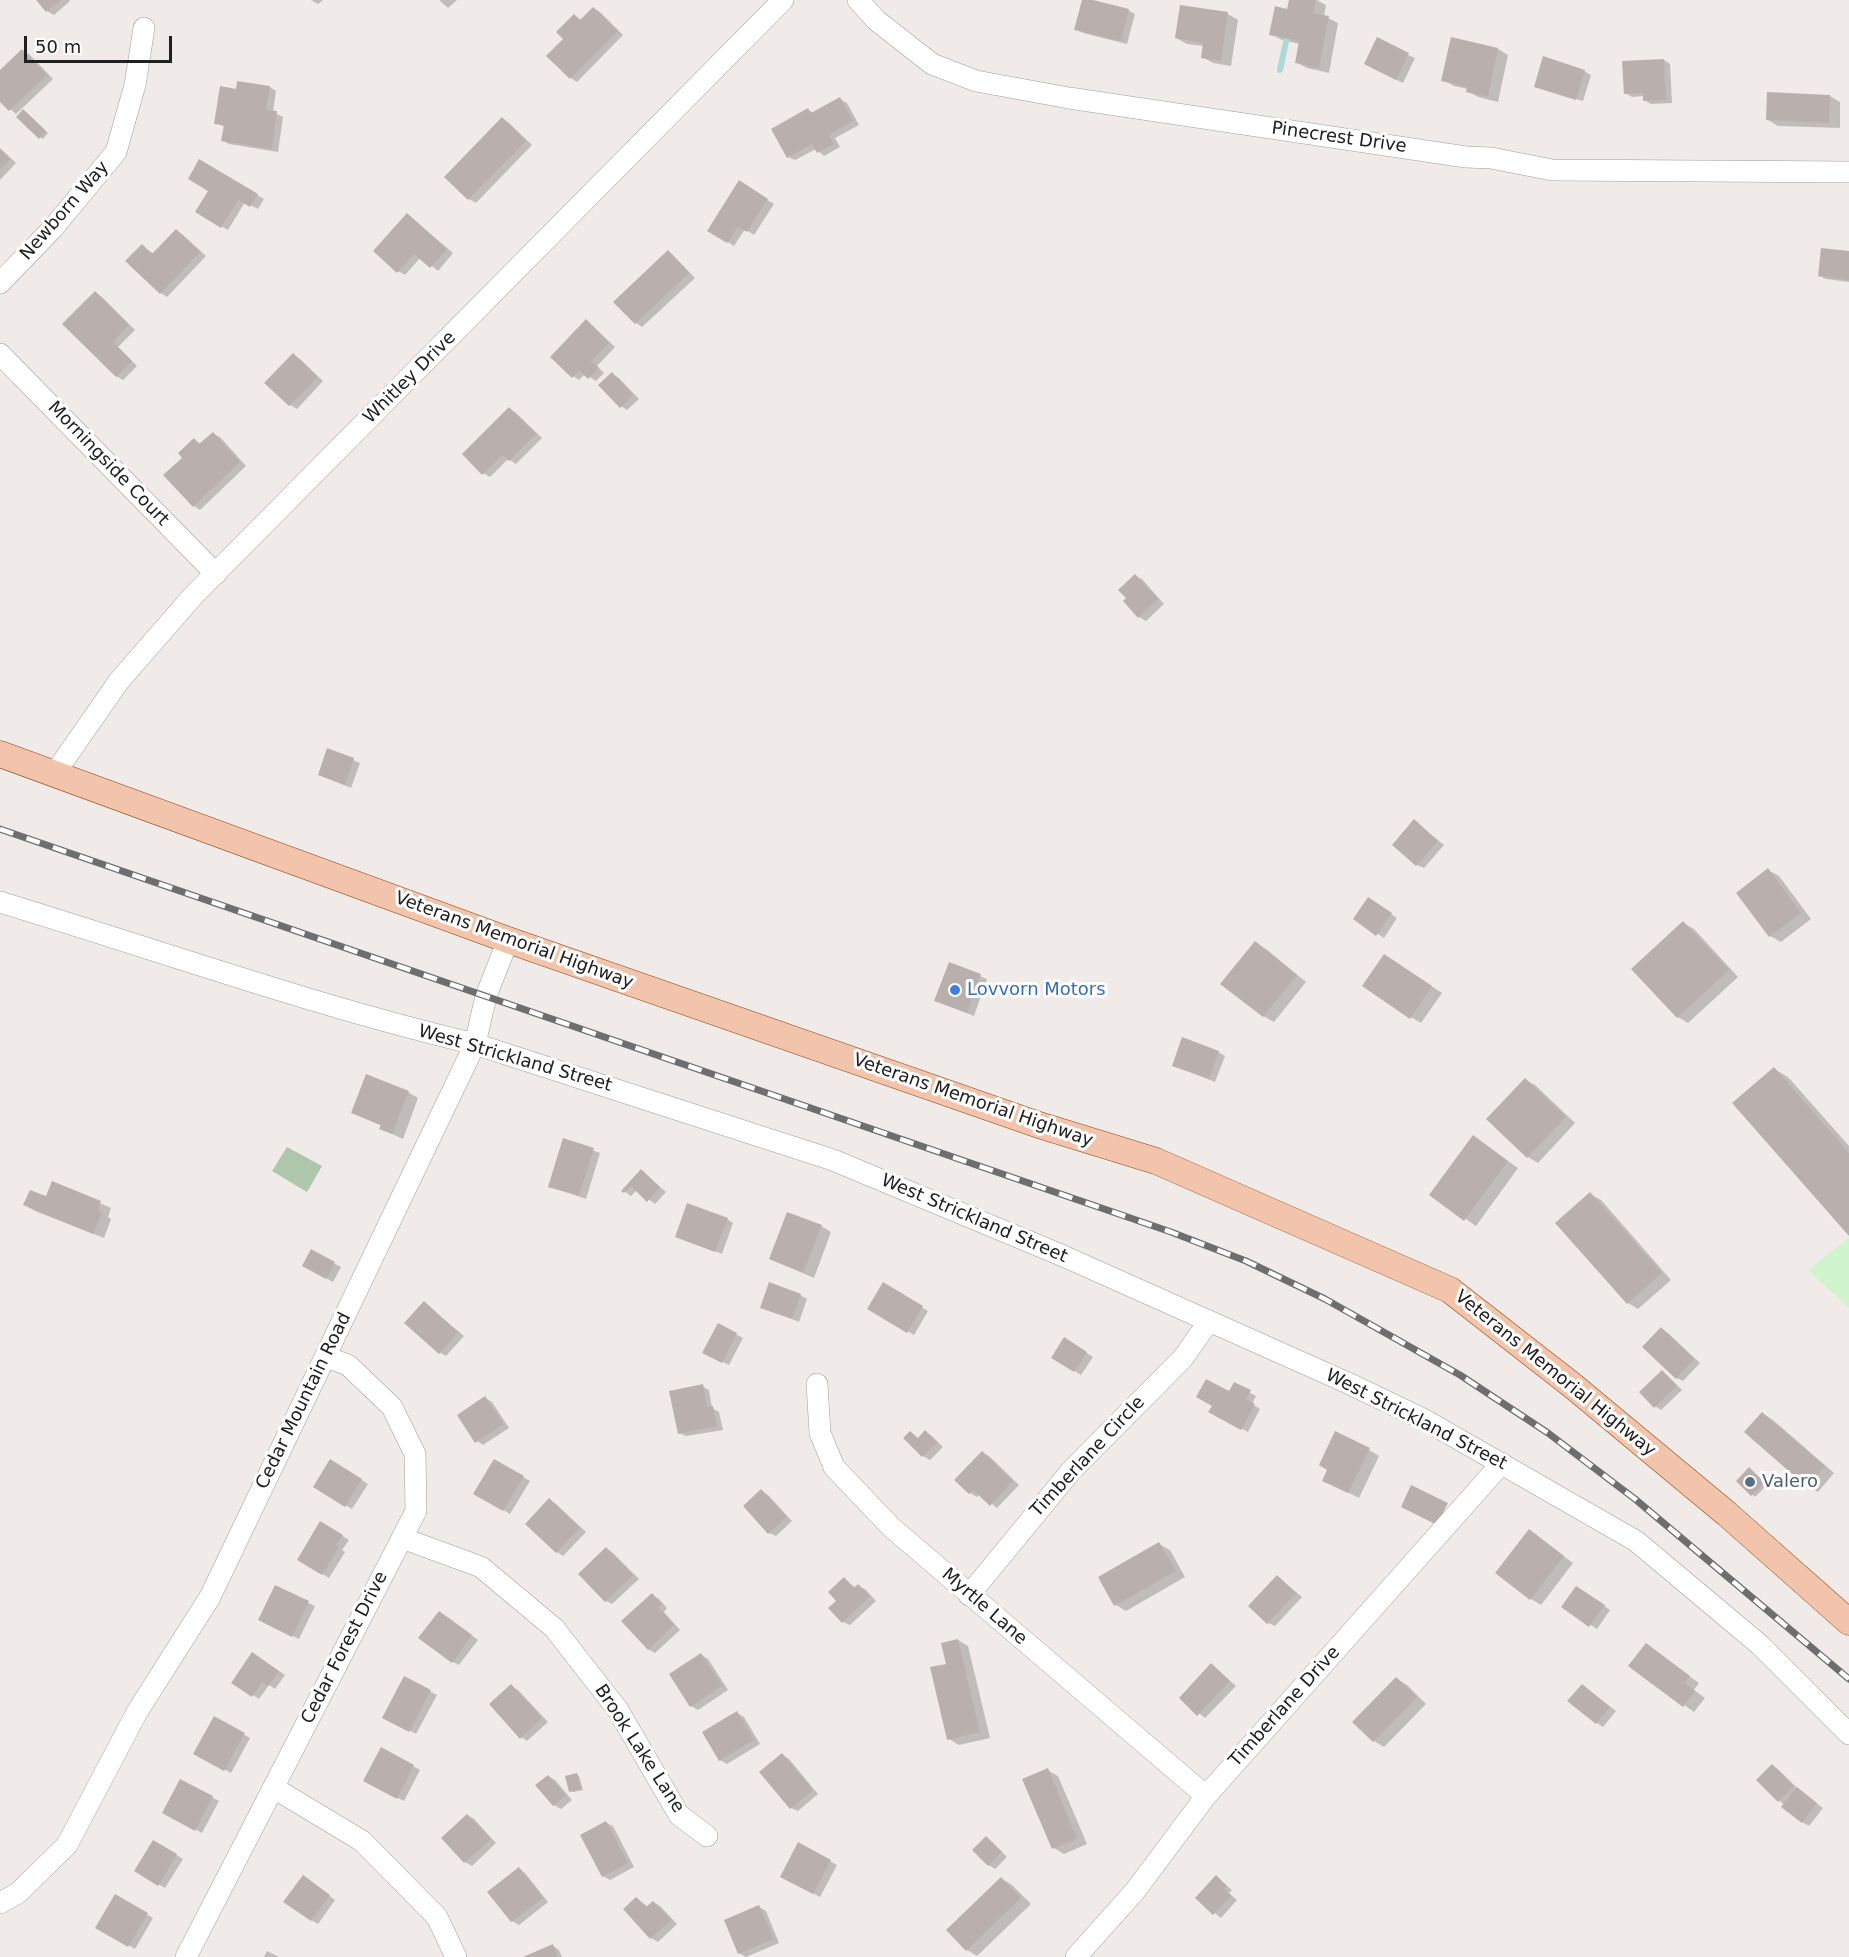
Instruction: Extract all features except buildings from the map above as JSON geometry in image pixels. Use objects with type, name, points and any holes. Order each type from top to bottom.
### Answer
[{"type":"main road","name":"Veterans Memorial Highway","points":[[0,754],[508,940],[1039,1125],[1156,1161],[1450,1290],[1573,1386],[1709,1499],[1849,1622]]},
{"type":"street","name":"Whitley Drive","points":[[55,773],[119,681],[193,596],[783,0]]},
{"type":"street","name":"Pinecrest Drive","points":[[858,0],[876,20],[932,64],[976,81],[1069,98],[1466,157],[1491,158],[1552,170],[1849,172]]},
{"type":"street","name":"Newborn Way","points":[[0,284],[53,228],[116,152],[135,84],[144,28]]},
{"type":"street","name":"Morningside Court","points":[[0,354],[216,574]]},
{"type":"street","name":"West Strickland Street","points":[[0,902],[334,1007],[475,1044],[833,1160],[1061,1255],[1365,1391],[1425,1420],[1502,1462],[1636,1541],[1760,1645],[1849,1734]]},
{"type":"street","name":"Cedar Mountain Road","points":[[0,1903],[18,1893],[67,1845],[137,1712],[210,1597],[475,1044],[486,996],[508,940]]},
{"type":"street","name":"Timberlane Circle","points":[[969,1594],[1071,1471],[1183,1358],[1209,1321]]},
{"type":"street","name":"Cedar Forest Drive","points":[[186,1957],[416,1511],[415,1454],[392,1407],[348,1365],[326,1357]]},
{"type":"street","name":"Myrtle Lane","points":[[817,1384],[820,1433],[834,1467],[891,1527],[1206,1796]]},
{"type":"street","name":"Timberlane Drive","points":[[1076,1957],[1135,1891],[1206,1796],[1502,1462]]},
{"type":"street","name":"Brook Lake Lane","points":[[402,1538],[481,1567],[554,1628],[618,1710],[680,1815],[707,1836]]},
{"type":"street","points":[[273,1788],[362,1841],[437,1917],[456,1957]]},
{"type":"green space","points":[[287,1147],[322,1166],[307,1192],[272,1171]]},
{"type":"green space","points":[[1849,1238],[1849,1308],[1808,1270]]},
{"type":"waterway","points":[[1280,70],[1288,32]]},
{"type":"railway","points":[[0,829],[1171,1232],[1246,1261],[1325,1299],[1460,1375],[1548,1433],[1635,1499],[1849,1679]]},
{"type":"place","name":"Lovvorn Motors","points":[[955,990]]},
{"type":"place","name":"Valero","points":[[1750,1482]]}]
